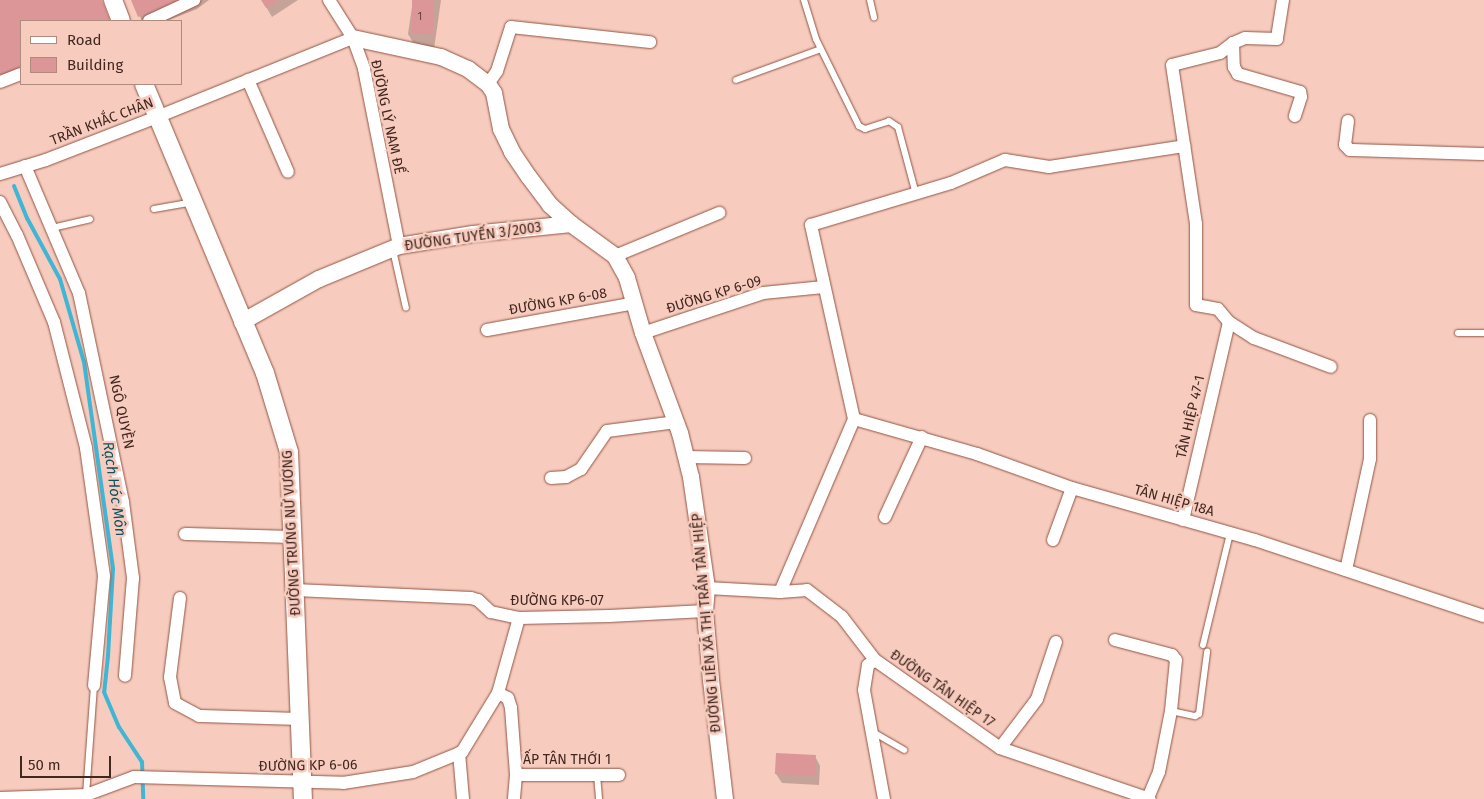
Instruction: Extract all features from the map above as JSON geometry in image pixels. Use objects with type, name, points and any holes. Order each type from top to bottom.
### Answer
[{"type":"main road","points":[[113,0],[121,20]]},
{"type":"main road","name":"ĐƯỜNG TRƯNG NỮ VƯƠNG","points":[[144,85],[242,322],[265,373],[289,452],[303,791]]},
{"type":"street","points":[[150,20],[194,0]]},
{"type":"street","name":"ĐƯỜNG LÝ NAM ĐẾ","points":[[329,0],[352,38],[364,69],[396,248]]},
{"type":"street","points":[[1283,0],[1277,39],[1245,38],[1233,43],[1220,53],[1172,65],[1184,146],[1189,166],[1196,224],[1196,305],[1218,309],[1229,322],[1254,338],[1331,367]]},
{"type":"street","points":[[352,38],[441,57],[468,69],[488,84],[497,71],[511,27],[650,42]]},
{"type":"street","name":"TRẦN KHẮC CHÂN","points":[[0,174],[46,160],[352,38]]},
{"type":"street","points":[[1233,43],[1234,67],[1238,74],[1300,92],[1301,97],[1295,116]]},
{"type":"street","points":[[0,82],[20,74]]},
{"type":"street","points":[[248,80],[288,172]]},
{"type":"street","name":"ĐƯỜNG LIÊN XÃ THỊ TRẤN TÂN HIỆP","points":[[488,84],[494,93],[501,129],[512,152],[550,205],[571,224],[615,256],[627,278],[643,333],[676,422],[686,457],[698,514],[706,588],[705,611],[725,799]]},
{"type":"street","points":[[1348,121],[1344,144],[1350,150],[1484,154]]},
{"type":"street","points":[[780,592],[854,419],[811,226],[950,183],[1005,160],[1049,166],[1184,146]]},
{"type":"street","name":"NGÔ QUYỀN","points":[[25,166],[79,293],[123,502],[133,578],[125,676]]},
{"type":"street","points":[[0,202],[17,235],[54,322],[86,448],[104,576],[94,686]]},
{"type":"street","points":[[615,256],[719,213]]},
{"type":"street","name":"ĐƯỜNG TUYẾN 3/2003","points":[[242,322],[319,279],[396,248],[472,234],[571,224]]},
{"type":"street","name":"ĐƯỜNG KP 6-09","points":[[643,333],[763,293],[824,287]]},
{"type":"street","name":"ĐƯỜNG KP 6-08","points":[[487,330],[635,303]]},
{"type":"street","name":"TÂN HIỆP 47-1","points":[[1183,520],[1229,322]]},
{"type":"street","name":"TÂN HIỆP 18A","points":[[854,419],[977,454],[1072,488],[1230,533],[1484,616]]},
{"type":"street","points":[[1346,570],[1370,458],[1370,420]]},
{"type":"street","points":[[551,478],[566,477],[581,469],[607,431],[676,422]]},
{"type":"street","points":[[885,517],[922,437]]},
{"type":"street","points":[[686,457],[745,458]]},
{"type":"street","points":[[1053,540],[1072,488]]},
{"type":"street","points":[[185,534],[294,537]]},
{"type":"street","name":"ĐƯỜNG TÂN HIỆP 17","points":[[706,588],[780,592],[807,590],[842,617],[875,660],[1000,748],[1132,796],[1149,799]]},
{"type":"street","name":"ĐƯỜNG KP6-07","points":[[296,590],[471,598],[478,600],[491,612],[519,618],[705,611]]},
{"type":"street","points":[[180,598],[170,678],[175,703],[199,716],[301,719]]},
{"type":"street","name":"ĐƯỜNG KP 6-06","points":[[86,795],[134,777],[303,791],[413,772],[462,752],[498,692],[519,618]]},
{"type":"street","points":[[1115,640],[1165,652],[1175,657],[1177,668],[1171,711],[1159,772],[1149,799]]},
{"type":"street","points":[[1000,748],[1037,698],[1056,642]]},
{"type":"street","points":[[875,660],[868,665],[864,690],[884,799]]},
{"type":"street","name":"ẤP TÂN THỚI 1","points":[[498,692],[508,698],[512,708],[516,775],[514,799]]},
{"type":"street","points":[[458,753],[463,799]]},
{"type":"street","name":"ẤP TÂN THỚI 1","points":[[516,775],[619,775]]},
{"type":"street","points":[[0,798],[86,795]]},
{"type":"lane","points":[[804,0],[821,49],[858,126],[865,129],[889,121],[898,127],[916,194]]},
{"type":"lane","points":[[870,0],[874,18]]},
{"type":"lane","points":[[736,80],[821,49]]},
{"type":"lane","points":[[154,209],[193,202]]},
{"type":"lane","points":[[52,228],[90,219]]},
{"type":"lane","points":[[396,248],[406,308]]},
{"type":"lane","points":[[1458,334],[1484,334]]},
{"type":"lane","points":[[1203,645],[1230,533]]},
{"type":"lane","points":[[1171,711],[1195,716],[1200,714],[1207,652]]},
{"type":"lane","points":[[86,795],[94,686]]},
{"type":"lane","points":[[872,732],[904,750]]},
{"type":"lane","points":[[597,775],[600,799]]},
{"type":"building","points":[[0,0],[102,0],[110,20],[20,20],[20,67],[0,76]]},
{"type":"building","points":[[131,0],[181,0],[138,17]]},
{"type":"building","points":[[261,0],[279,0],[266,8]]},
{"type":"building","points":[[412,0],[433,0],[433,34],[412,34]]},
{"type":"building","points":[[776,753],[816,755],[815,776],[775,774]]},
{"type":"waterway","name":"Rạch Hóc Môn","points":[[14,186],[27,218],[60,279],[84,362],[113,569],[104,692],[119,727],[142,762],[143,799]]}]
